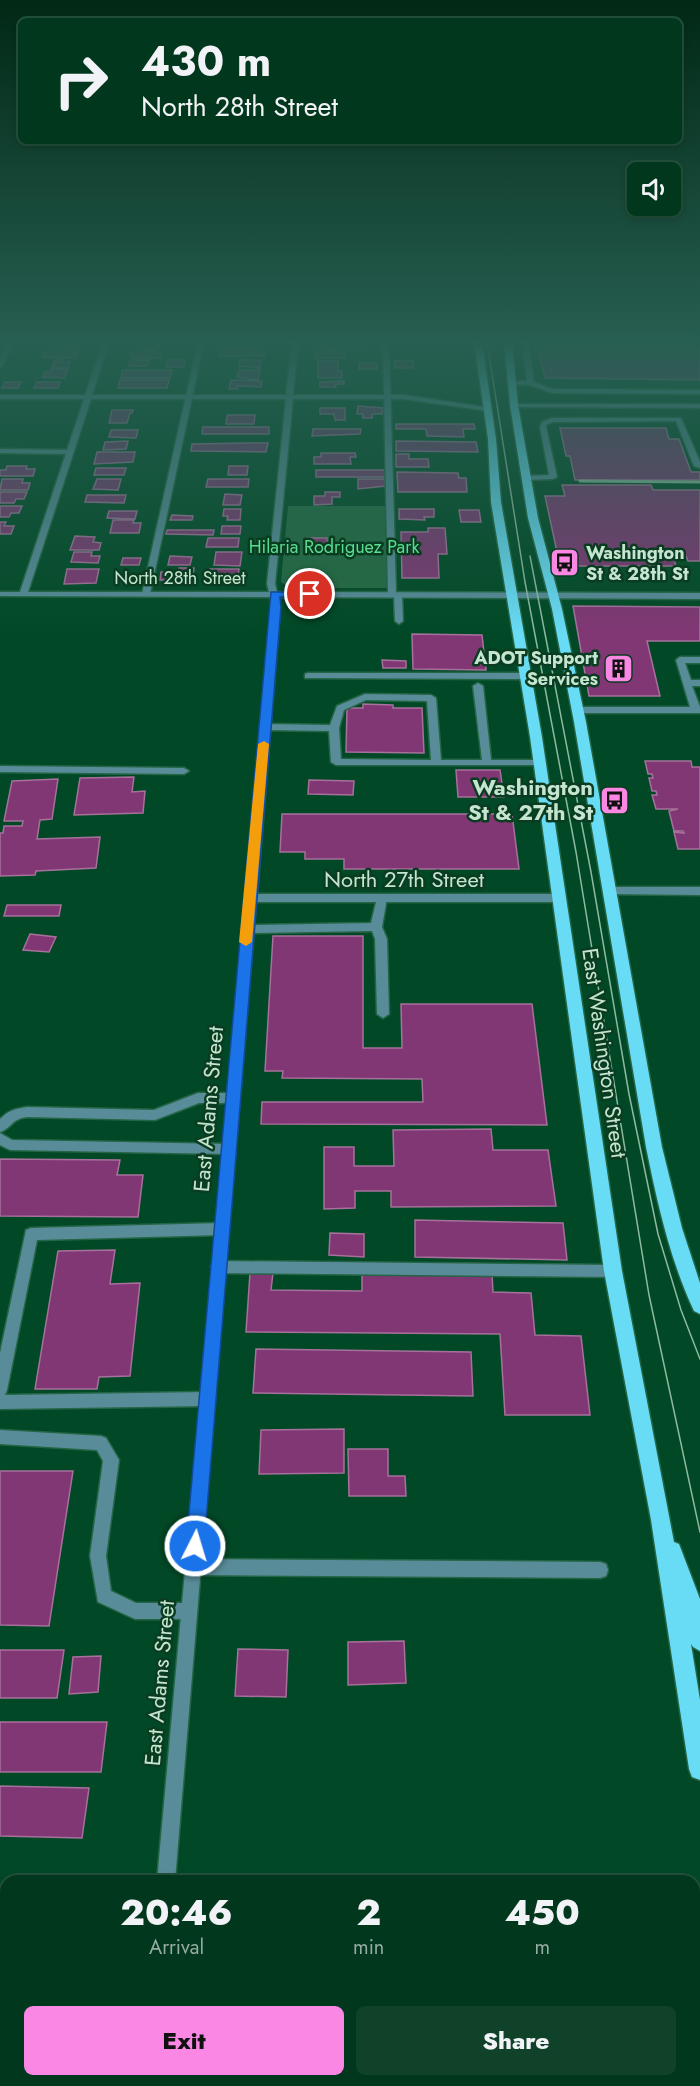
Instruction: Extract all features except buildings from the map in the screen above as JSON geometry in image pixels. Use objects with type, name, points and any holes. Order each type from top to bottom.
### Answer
[{"type":"main road","name":"East Washington Street","points":[[491,439],[496,502],[540,763],[613,1271],[661,1520],[700,1769]]},
{"type":"main road","name":"East Washington Street","points":[[520,439],[533,518],[553,595],[577,710],[654,1147],[678,1247],[700,1306]]},
{"type":"main road","points":[[661,1520],[696,1616],[700,1640]]},
{"type":"street","points":[[23,594],[74,439]]},
{"type":"street","points":[[146,594],[180,439]]},
{"type":"street","name":"East Adams Street","points":[[167,1875],[249,898],[276,607],[271,581],[285,439]]},
{"type":"street","points":[[389,439],[395,595],[399,621]]},
{"type":"street","points":[[526,478],[553,477],[545,439]]},
{"type":"street","points":[[687,439],[698,466]]},
{"type":"street","points":[[0,451],[70,452]]},
{"type":"street","name":"North 28th Street","points":[[0,594],[700,596]]},
{"type":"street","points":[[577,710],[698,710],[680,660],[700,660]]},
{"type":"street","points":[[308,676],[525,676]]},
{"type":"street","points":[[687,683],[700,682]]},
{"type":"street","points":[[478,686],[487,763]]},
{"type":"street","points":[[436,763],[431,698],[365,697],[340,708],[334,728],[336,762],[436,763],[540,763]]},
{"type":"street","points":[[265,727],[334,728]]},
{"type":"street","points":[[0,769],[184,771]]},
{"type":"street","points":[[608,891],[700,891]]},
{"type":"street","name":"North 27th Street","points":[[249,898],[559,898]]},
{"type":"street","points":[[382,898],[376,927],[381,939],[383,1014]]},
{"type":"street","points":[[247,929],[376,927]]},
{"type":"street","points":[[0,1127],[13,1114],[27,1112],[156,1115],[198,1098],[232,1098]]},
{"type":"street","points":[[0,1138],[10,1145],[228,1149]]},
{"type":"street","points":[[0,1390],[31,1234],[222,1229]]},
{"type":"street","points":[[218,1267],[613,1271]]},
{"type":"street","points":[[0,1402],[207,1399]]},
{"type":"street","points":[[0,1437],[101,1443],[111,1460],[98,1556],[104,1596],[135,1611],[189,1611]]},
{"type":"street","points":[[193,1567],[600,1570]]},
{"type":"green space","name":"Hilaria Rodriguez Park","points":[[288,506],[385,506],[387,588],[290,588],[281,582]]},
{"type":"tram line","points":[[502,439],[525,582],[576,852],[649,1295],[700,1532]]},
{"type":"tram line","points":[[530,556],[591,872],[629,1094],[658,1234],[681,1310],[700,1359]]},
{"type":"railway","points":[[580,481],[700,482]]},
{"type":"slow traffic","points":[[246,942],[264,744]]},
{"type":"place","name":"Washington St & 28th St","points":[[565,563]]},
{"type":"place","name":"ADOT Support Services","points":[[619,668]]},
{"type":"place","name":"Washington St & 27th St","points":[[614,800]]},
{"type":"route","points":[[195,1546],[276,607],[275,594],[310,594]]}]
